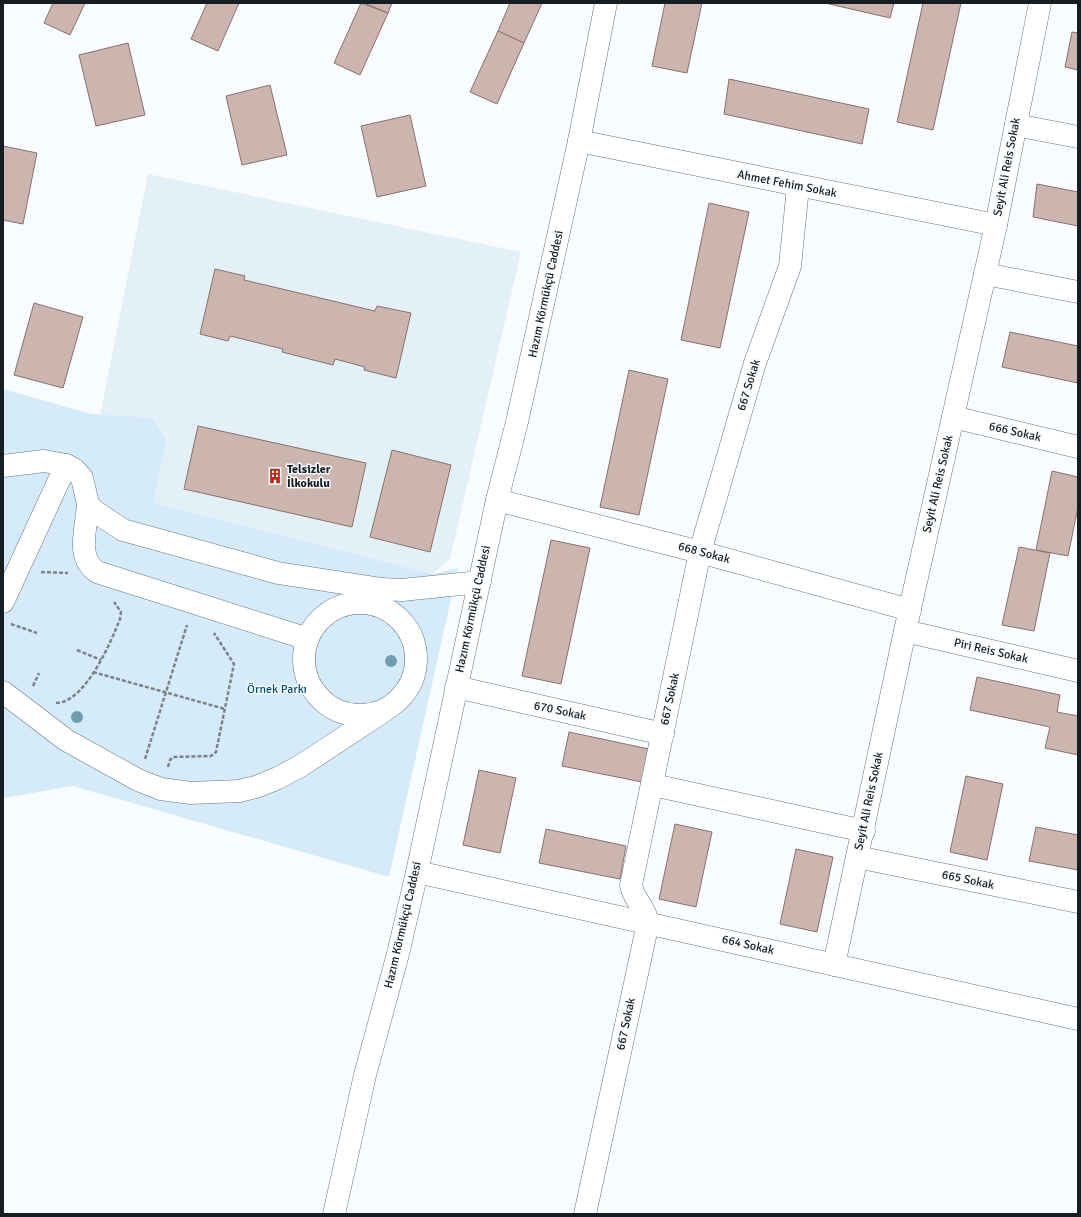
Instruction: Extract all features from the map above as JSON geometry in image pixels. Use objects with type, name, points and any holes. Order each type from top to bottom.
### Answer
[{"type":"street","name":"Hazım Körmükçü Caddesi","points":[[334,1214],[365,1075],[398,954],[417,872],[497,500],[517,422],[579,141],[606,3]]},
{"type":"street","name":"Seyit Ali Reis Sokak","points":[[834,964],[864,831],[905,631],[996,225],[1040,3]]},
{"type":"street","points":[[1016,125],[1078,137]]},
{"type":"street","name":"Ahmet Fehim Sokak","points":[[579,141],[798,187],[996,225]]},
{"type":"street","name":"667 Sokak","points":[[585,1214],[648,923],[647,916],[635,896],[631,885],[653,785],[700,552],[755,363],[790,266],[798,187]]},
{"type":"street","points":[[985,274],[1078,292]]},
{"type":"street","name":"666 Sokak","points":[[953,417],[1078,447]]},
{"type":"street","points":[[3,466],[44,461],[66,465],[74,469],[82,478],[88,504],[84,556],[88,565],[97,572],[308,639]]},
{"type":"street","points":[[4,612],[66,465]]},
{"type":"street","name":"668 Sokak","points":[[497,500],[700,552],[910,610]]},
{"type":"street","points":[[88,504],[110,522],[135,534],[278,573],[391,590],[480,582]]},
{"type":"street","points":[[391,590],[402,622]]},
{"type":"street","points":[[3,692],[66,740],[138,780],[161,789],[191,793],[227,792],[256,787],[302,765],[387,709],[406,690],[412,679],[416,666],[414,646],[410,633],[402,622],[392,614],[378,606],[361,603],[343,606],[328,614],[315,626],[308,639],[305,650],[305,668],[311,684],[321,698],[335,709],[352,714],[367,714],[387,709]]},
{"type":"street","name":"Piri Reis Sokak","points":[[905,631],[1078,671]]},
{"type":"street","name":"670 Sokak","points":[[456,687],[663,734]]},
{"type":"street","points":[[653,785],[864,831]]},
{"type":"street","name":"665 Sokak","points":[[857,857],[1078,902]]},
{"type":"street","name":"664 Sokak","points":[[417,872],[1078,1019]]},
{"type":"path","points":[[38,573],[74,573]]},
{"type":"path","points":[[54,702],[58,703],[69,699],[93,672],[101,660],[120,619],[121,612],[109,596]]},
{"type":"path","points":[[138,780],[194,603]]},
{"type":"path","points":[[161,789],[170,760],[173,757],[211,756],[216,752],[234,664],[194,603]]},
{"type":"path","points":[[4,612],[37,633]]},
{"type":"path","points":[[77,650],[101,660]]},
{"type":"path","points":[[93,672],[225,709]]},
{"type":"shaded area","points":[[148,174],[521,252],[450,559],[433,574],[153,503],[100,415]]},
{"type":"green space","name":"Örnek Parkı","points":[[3,389],[92,414],[152,418],[166,440],[153,503],[433,574],[458,568],[389,877],[73,786],[3,798]]},
{"type":"building","points":[[53,3],[85,3],[70,35],[44,23]]},
{"type":"building","points":[[207,3],[239,3],[218,51],[191,39]]},
{"type":"building","points":[[361,3],[388,13],[360,75],[334,63]]},
{"type":"building","points":[[364,3],[392,3],[388,13]]},
{"type":"building","points":[[510,3],[542,3],[524,43],[498,31]]},
{"type":"building","points":[[665,3],[702,3],[687,73],[652,66]]},
{"type":"building","points":[[825,3],[894,3],[890,18]]},
{"type":"building","points":[[923,3],[961,3],[933,130],[897,122]]},
{"type":"building","points":[[498,31],[524,43],[497,104],[470,92]]},
{"type":"building","points":[[1072,32],[1078,33],[1078,70],[1065,67]]},
{"type":"building","points":[[128,43],[145,115],[96,126],[79,55]]},
{"type":"building","points":[[729,79],[869,109],[862,144],[724,114]]},
{"type":"building","points":[[270,85],[287,155],[242,165],[226,96]]},
{"type":"building","points":[[410,115],[426,186],[377,197],[361,126]]},
{"type":"building","points":[[3,146],[37,153],[23,224],[3,220]]},
{"type":"building","points":[[1037,184],[1078,192],[1078,226],[1033,217]]},
{"type":"building","points":[[709,203],[749,212],[720,348],[681,340]]},
{"type":"building","points":[[215,269],[245,276],[244,280],[375,311],[377,306],[411,313],[396,378],[364,370],[365,367],[335,359],[333,365],[282,352],[283,349],[230,336],[228,341],[200,334]]},
{"type":"building","points":[[34,303],[83,317],[63,388],[14,375]]},
{"type":"building","points":[[1010,332],[1078,346],[1078,383],[1002,367]]},
{"type":"building","points":[[629,370],[668,379],[639,515],[600,507]]},
{"type":"building","name":"Telsizler İlkokulu","points":[[198,426],[366,463],[352,527],[184,489]]},
{"type":"building","points":[[392,450],[451,465],[430,552],[370,537]]},
{"type":"building","points":[[1052,471],[1078,477],[1078,507],[1068,556],[1036,550]]},
{"type":"building","points":[[551,540],[590,548],[561,684],[522,676]]},
{"type":"building","points":[[1019,547],[1050,553],[1034,631],[1002,625]]},
{"type":"building","points":[[977,677],[1060,695],[1057,712],[1078,716],[1078,755],[1045,748],[1050,727],[970,710]]},
{"type":"building","points":[[569,732],[649,749],[642,782],[562,766]]},
{"type":"building","points":[[479,770],[516,778],[500,853],[463,845]]},
{"type":"building","points":[[966,776],[1003,784],[987,860],[950,852]]},
{"type":"building","points":[[675,824],[712,832],[696,907],[659,899]]},
{"type":"building","points":[[1036,827],[1078,835],[1078,870],[1029,861]]},
{"type":"building","points":[[546,829],[626,846],[620,879],[539,863]]},
{"type":"building","points":[[796,849],[833,857],[817,932],[780,924]]},
{"type":"place","name":"Telsizler İlkokulu","points":[[275,476]]}]
